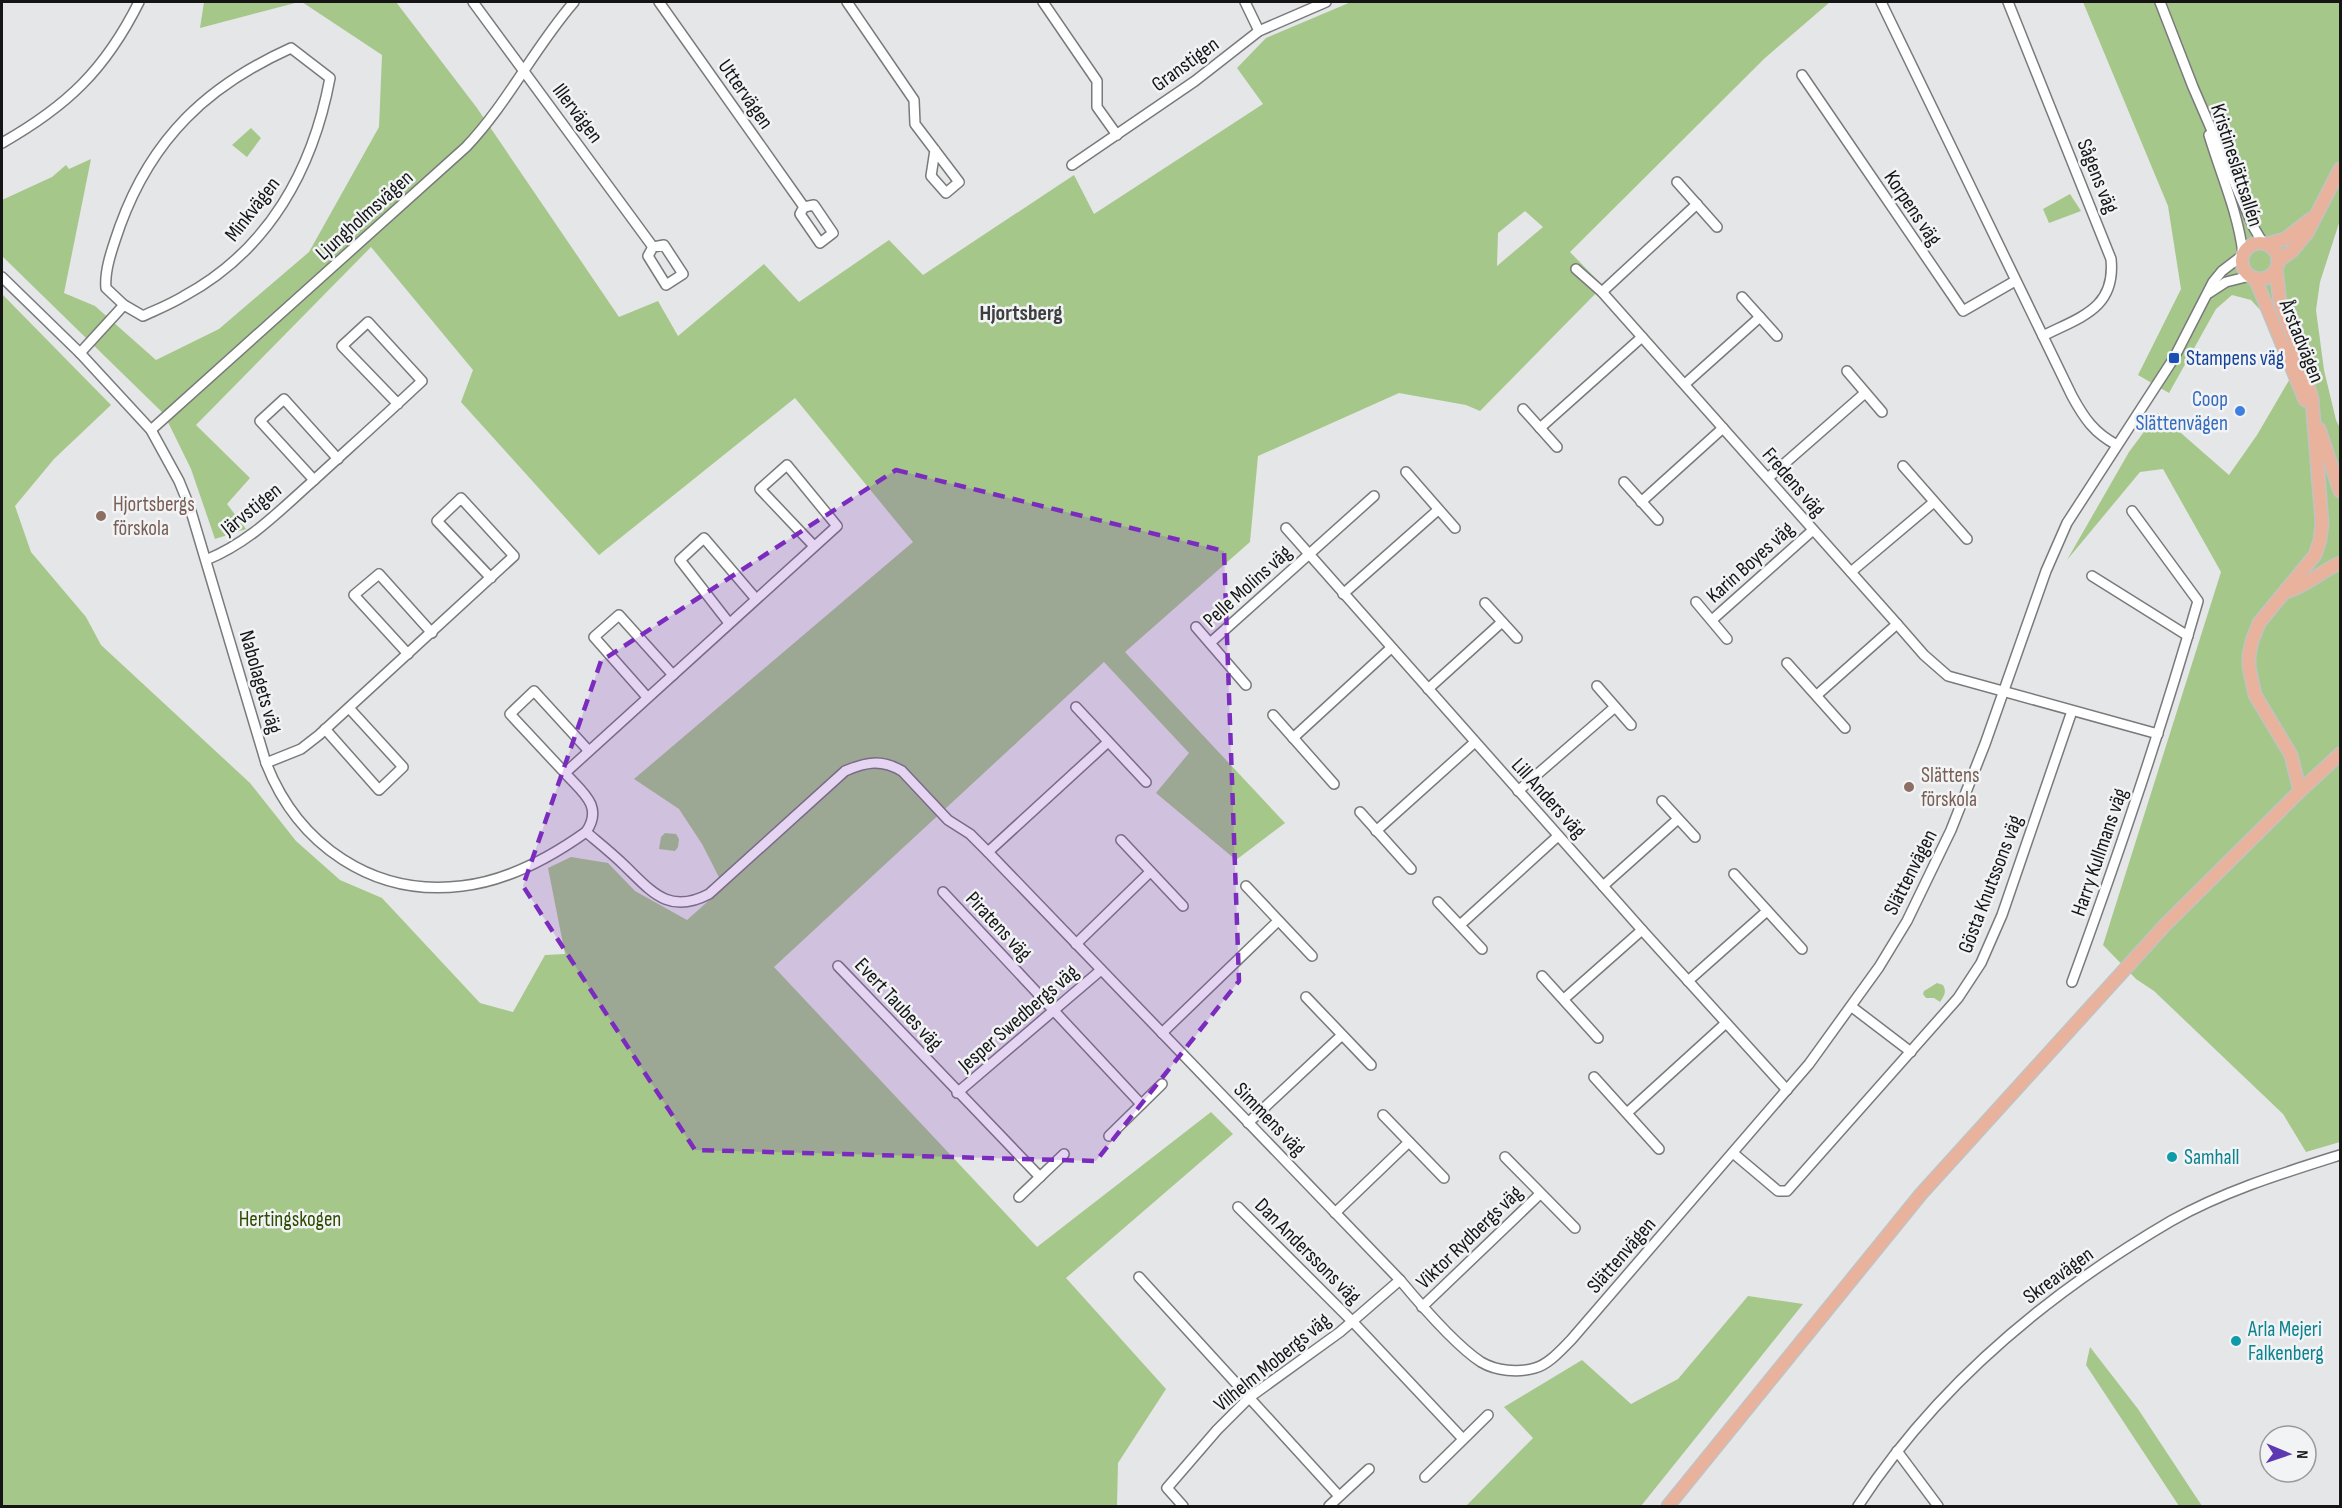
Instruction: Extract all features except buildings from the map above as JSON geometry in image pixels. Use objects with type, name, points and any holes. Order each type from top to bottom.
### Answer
[{"type":"main road","points":[[2314,216],[2285,239],[2251,245],[2243,254],[2243,267],[2253,277],[2267,277],[2307,233],[2340,169]]},
{"type":"main road","points":[[2265,243],[2273,248],[2277,265]]},
{"type":"main road","name":"Årstadvägen","points":[[2277,265],[2280,303],[2304,372],[2315,418],[2340,490]]},
{"type":"main road","name":"Årstadvägen","points":[[2253,277],[2315,418]]},
{"type":"main road","points":[[2300,791],[2291,755],[2255,695],[2249,667],[2252,641],[2259,623],[2315,555],[2320,540],[2322,502],[2316,455],[2315,418]]},
{"type":"main road","points":[[2286,592],[2299,588],[2325,570],[2340,563]]},
{"type":"main road","points":[[1668,1506],[1921,1194],[2164,925],[2340,754]]},
{"type":"street","points":[[2,143],[51,113],[77,90],[103,62],[139,2]]},
{"type":"street","name":"Illervägen","points":[[473,2],[525,70],[653,248]]},
{"type":"street","name":"Ljungholmsvägen","points":[[152,430],[466,147],[487,125],[574,2]]},
{"type":"street","name":"Uttervägen","points":[[659,2],[804,207]]},
{"type":"street","points":[[847,2],[914,100],[915,124],[935,150]]},
{"type":"street","points":[[1043,2],[1097,81],[1097,107],[1117,135]]},
{"type":"street","points":[[1245,2],[1260,30]]},
{"type":"street","name":"Granstigen","points":[[1072,165],[1195,81],[1260,30],[1326,2]]},
{"type":"street","points":[[1881,2],[2015,281],[2086,421],[2098,435],[2117,445]]},
{"type":"street","name":"Sågens väg","points":[[2008,2],[2111,260],[2112,273],[2109,288],[2101,303],[2043,336]]},
{"type":"street","name":"Kristineslättsallén","points":[[2160,2],[2193,87],[2254,228],[2265,243]]},
{"type":"street","name":"Minkvägen","points":[[291,48],[312,62],[330,78],[325,101],[308,159],[272,220],[235,260],[184,296],[143,316],[124,305],[106,288],[105,281],[116,238],[129,203],[146,170],[170,135],[215,91],[240,73],[267,59],[291,48]]},
{"type":"street","name":"Korpens väg","points":[[1802,75],[1962,311],[2015,281]]},
{"type":"street","name":"Kristineslättsallén","points":[[2193,87],[2238,220],[2243,254]]},
{"type":"street","points":[[1677,182],[1717,227]]},
{"type":"street","points":[[1602,292],[1697,204]]},
{"type":"street","name":"Slättenvägen","points":[[1571,1340],[1787,1090],[1852,1007],[1907,921],[1966,796],[2046,571],[2067,523],[2174,358],[2213,282],[2243,254]]},
{"type":"street","name":"Fredens väg","points":[[1576,269],[1602,292],[1685,384],[1924,655],[1948,676],[2002,692]]},
{"type":"street","name":"Nabolagets väg","points":[[2,277],[152,430],[179,481],[207,560],[266,763],[276,787],[308,832],[342,860],[364,872],[404,884],[425,887],[463,886],[499,878],[554,852],[586,832]]},
{"type":"street","points":[[2209,293],[2226,282],[2253,277]]},
{"type":"street","points":[[1742,297],[1777,336]]},
{"type":"street","points":[[80,354],[124,305]]},
{"type":"street","points":[[1685,384],[1760,317]]},
{"type":"street","name":"Järvstigen","points":[[207,560],[230,551],[251,537],[338,459],[398,404],[422,381],[368,322],[342,346],[398,404]]},
{"type":"street","points":[[1540,428],[1642,337]]},
{"type":"street","points":[[1847,372],[1881,412]]},
{"type":"street","points":[[1768,478],[1865,393]]},
{"type":"street","name":"Järvstigen","points":[[314,480],[260,421],[285,399],[338,459]]},
{"type":"street","points":[[1522,409],[1557,447]]},
{"type":"street","points":[[1641,502],[1722,428]]},
{"type":"street","points":[[565,773],[837,526],[787,465],[760,489],[814,546]]},
{"type":"street","points":[[1903,466],[1967,539]]},
{"type":"street","points":[[1406,472],[1455,528]]},
{"type":"street","points":[[1624,482],[1658,520]]},
{"type":"street","points":[[1308,555],[1374,496]]},
{"type":"street","points":[[266,763],[301,748],[325,729],[432,633],[491,578],[514,556],[461,498],[437,521],[491,578]]},
{"type":"street","points":[[1851,572],[1934,502]]},
{"type":"street","points":[[1343,594],[1438,510]]},
{"type":"street","name":"Harry Kullmans väg","points":[[2072,982],[2114,868],[2198,601],[2132,511]]},
{"type":"street","name":"Lill Anders väg","points":[[1286,528],[1558,836],[1787,1090]]},
{"type":"street","name":"Karin Boyes väg","points":[[1712,620],[1813,530]]},
{"type":"street","points":[[729,623],[680,560],[704,538],[756,599]]},
{"type":"street","name":"Pelle Molins väg","points":[[1210,643],[1308,555]]},
{"type":"street","points":[[408,654],[354,595],[378,574],[432,633]]},
{"type":"street","points":[[2092,576],[2188,636]]},
{"type":"street","name":"Karin Boyes väg","points":[[1695,602],[1727,639]]},
{"type":"street","points":[[1485,603],[1517,638]]},
{"type":"street","points":[[647,697],[594,638],[619,615],[673,675]]},
{"type":"street","points":[[1428,689],[1502,622]]},
{"type":"street","points":[[1817,696],[1897,624]]},
{"type":"street","name":"Pelle Molins väg","points":[[1196,627],[1246,685]]},
{"type":"street","points":[[1293,738],[1391,648]]},
{"type":"street","points":[[1787,663],[1845,728]]},
{"type":"street","points":[[1597,686],[1630,725]]},
{"type":"street","points":[[586,832],[593,822],[592,804],[510,714],[534,691],[588,750]]},
{"type":"street","points":[[2002,692],[2158,734]]},
{"type":"street","points":[[1518,791],[1615,706]]},
{"type":"street","points":[[1076,707],[1146,782]]},
{"type":"street","points":[[325,729],[379,790],[403,767],[349,708]]},
{"type":"street","name":"Gösta Knutssons väg","points":[[1733,1153],[1778,1191],[1787,1191],[1958,998],[1990,945],[2072,711]]},
{"type":"street","points":[[1273,715],[1334,784]]},
{"type":"street","points":[[988,852],[1108,742]]},
{"type":"street","points":[[1376,831],[1476,742]]},
{"type":"street","name":"Simmens väg","points":[[586,832],[654,895],[673,902],[692,902],[709,894],[844,771],[862,764],[878,762],[902,771],[948,820],[961,828],[988,852],[1400,1280],[1422,1307],[1475,1357],[1500,1369],[1518,1371],[1536,1368],[1550,1360],[1571,1340]]},
{"type":"street","points":[[1662,801],[1695,837]]},
{"type":"street","points":[[1360,812],[1411,869]]},
{"type":"street","points":[[1603,886],[1678,819]]},
{"type":"street","points":[[1460,925],[1558,836]]},
{"type":"street","points":[[1121,840],[1183,906]]},
{"type":"street","points":[[1076,944],[1150,872]]},
{"type":"street","points":[[1734,874],[1802,950]]},
{"type":"street","points":[[1246,886],[1311,956]]},
{"type":"street","name":"Piratens väg","points":[[943,892],[1142,1104]]},
{"type":"street","points":[[1438,902],[1482,950]]},
{"type":"street","points":[[1688,981],[1767,912]]},
{"type":"street","points":[[1162,1033],[1278,921]]},
{"type":"street","points":[[1564,999],[1642,930]]},
{"type":"street","name":"Evert Taubes väg","points":[[838,966],[957,1093],[1040,1177]]},
{"type":"street","name":"Jesper Swedbergs väg","points":[[957,1093],[1101,970]]},
{"type":"street","points":[[1542,976],[1598,1038]]},
{"type":"street","points":[[1306,997],[1371,1065]]},
{"type":"street","points":[[1852,1007],[1911,1052]]},
{"type":"street","points":[[1627,1113],[1726,1023]]},
{"type":"street","points":[[1248,1123],[1342,1035]]},
{"type":"street","points":[[1594,1077],[1659,1149]]},
{"type":"street","points":[[1109,1136],[1162,1084]]},
{"type":"street","points":[[1383,1115],[1444,1178]]},
{"type":"street","points":[[1335,1213],[1409,1142]]},
{"type":"street","points":[[1019,1197],[1064,1154]]},
{"type":"street","name":"Skreavägen","points":[[1858,1506],[1897,1451],[1961,1379],[1996,1345],[2097,1267],[2172,1221],[2205,1205],[2255,1183],[2340,1155]]},
{"type":"street","name":"Viktor Rydbergs väg","points":[[1505,1157],[1575,1228]]},
{"type":"street","name":"Viktor Rydbergs väg","points":[[1422,1307],[1540,1194]]},
{"type":"street","name":"Dan Anderssons väg","points":[[1238,1207],[1352,1321],[1463,1439]]},
{"type":"street","points":[[1139,1277],[1340,1496]]},
{"type":"street","name":"Vilhelm Mobergs väg","points":[[1183,1506],[1167,1488],[1211,1436],[1250,1397],[1352,1321],[1400,1280]]},
{"type":"street","points":[[1425,1478],[1488,1415]]},
{"type":"street","points":[[1897,1451],[1938,1506]]},
{"type":"street","points":[[1329,1506],[1368,1469]]},
{"type":"highlighted area","points":[[896,470],[1224,551],[1239,981],[1096,1161],[695,1150],[523,886],[601,661]]},
{"type":"green space","points":[[204,2],[299,2],[200,28]]},
{"type":"green space","name":"Hertingskogen","points":[[302,2],[396,2],[477,108],[619,317],[658,301],[678,336],[764,264],[799,302],[889,240],[923,275],[1074,175],[1094,214],[1263,104],[1237,68],[1266,38],[1351,2],[1830,2],[1765,58],[1570,252],[1603,286],[1480,411],[1466,405],[1399,393],[1258,456],[1250,542],[1125,652],[1285,823],[1236,860],[1156,793],[1189,753],[1104,662],[774,967],[1037,1247],[1211,1112],[1233,1134],[1066,1278],[1166,1389],[1118,1463],[1117,1506],[2,1506],[2,294],[111,405],[54,459],[15,506],[31,552],[86,617],[101,645],[250,783],[296,841],[340,880],[382,898],[480,1003],[513,1012],[545,955],[565,954],[548,868],[571,857],[608,863],[635,891],[687,920],[724,887],[702,844],[679,809],[634,779],[913,542],[795,398],[599,555],[461,402],[473,370],[371,247],[196,425],[250,478],[227,504],[246,529],[215,539],[191,469],[164,414],[2,256],[2,200],[52,177],[66,165],[69,169],[91,159],[64,293],[95,306],[156,360],[219,329],[309,252],[379,127],[382,55]],"holes":[[[1525,211],[1543,227],[1497,266],[1498,233]]]},
{"type":"green space","points":[[2083,2],[2340,2],[2340,220],[2320,282],[2316,310],[2324,370],[2340,428],[2340,1142],[2306,1152],[2283,1114],[2154,991],[2136,979],[2103,945],[2221,572],[2163,469],[2140,472],[2067,560],[2129,452],[2158,413],[2229,475],[2257,435],[2291,377],[2263,313],[2251,300],[2232,295],[2216,309],[2169,393],[2138,375],[2181,289],[2168,206]]},
{"type":"green space","points":[[251,128],[261,138],[247,157],[232,145]]},
{"type":"green space","points":[[2070,194],[2081,211],[2049,223],[2043,209]]},
{"type":"green space","points":[[665,833],[676,834],[679,839],[675,851],[659,849],[661,837]]},
{"type":"green space","points":[[1937,983],[1943,985],[1945,990],[1940,1002],[1934,998],[1926,998],[1923,994]]},
{"type":"green space","points":[[1748,1296],[1803,1304],[1641,1506],[1466,1506],[1533,1438],[1504,1407],[1582,1360],[1631,1404],[1678,1379]]},
{"type":"green space","points":[[2090,1347],[2138,1409],[2202,1506],[2179,1506],[2086,1365]]},
{"type":"place","name":"Stampens väg","points":[[2174,358]]},
{"type":"place","name":"Coop Slättenvägen","points":[[2240,411]]},
{"type":"place","name":"Hjortsbergs förskola","points":[[101,516]]},
{"type":"place","name":"Slättens förskola","points":[[1909,787]]},
{"type":"place","name":"Samhall","points":[[2172,1157]]},
{"type":"place","name":"Arla Mejeri Falkenberg","points":[[2236,1341]]},
{"type":"district","name":"Hjortsberg","points":[[1021,312]]}]
